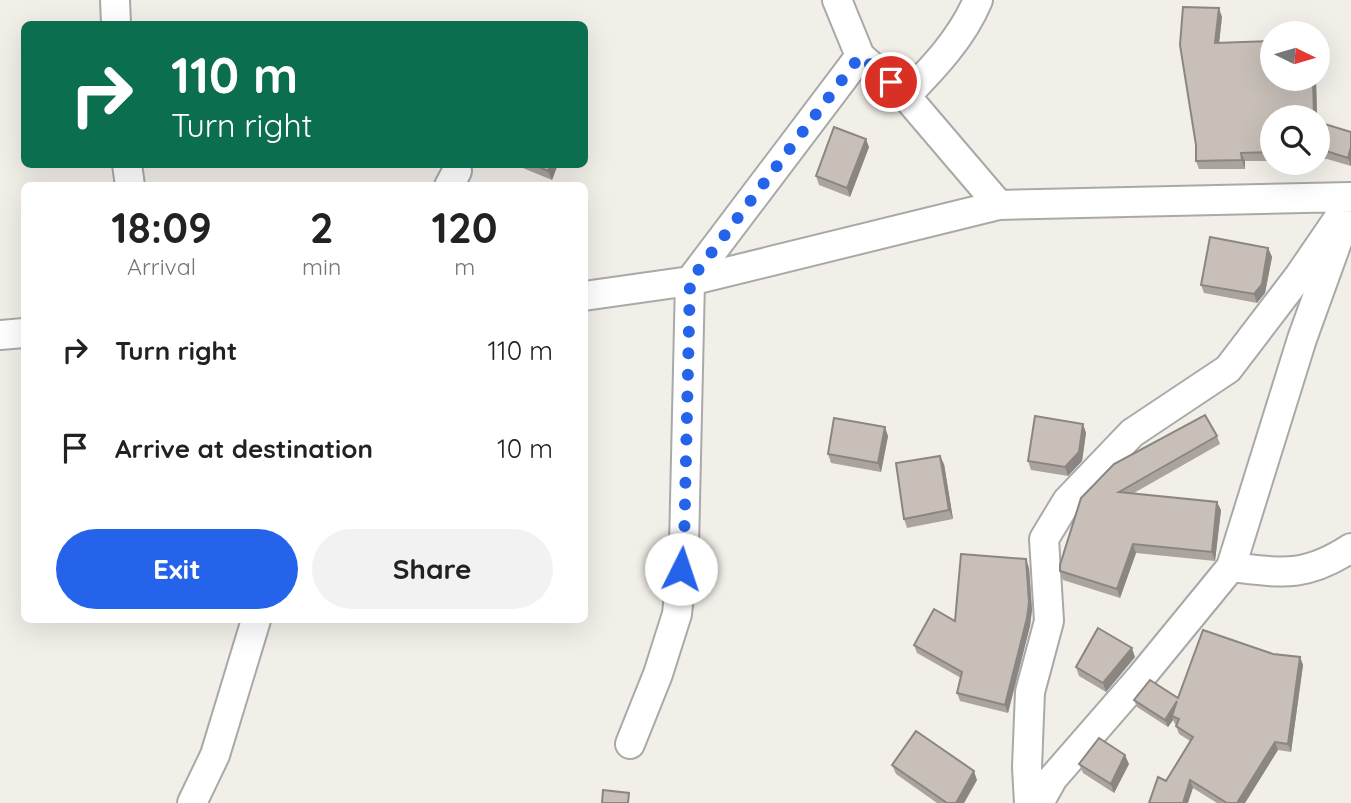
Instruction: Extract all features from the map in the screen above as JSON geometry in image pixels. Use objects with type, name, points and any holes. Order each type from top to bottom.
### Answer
[{"type":"street","points":[[115,0],[116,21]]},
{"type":"street","points":[[837,0],[860,56],[906,96],[999,205]]},
{"type":"street","points":[[906,96],[939,62],[970,20],[978,0]]},
{"type":"street","points":[[630,744],[659,674],[677,614],[684,546],[690,281],[860,56]]},
{"type":"street","points":[[588,295],[690,281],[999,205],[1351,200]]},
{"type":"street","points":[[1039,803],[1053,778],[1141,677],[1231,566],[1302,339],[1351,200]]},
{"type":"street","points":[[1029,803],[1027,767],[1030,692],[1049,621],[1044,539],[1067,501],[1132,433],[1228,369],[1299,276],[1351,200]]},
{"type":"street","points":[[0,335],[21,333]]},
{"type":"street","points":[[1231,566],[1277,572],[1313,569],[1351,548]]},
{"type":"street","points":[[192,803],[215,755],[256,623]]},
{"type":"building","points":[[1183,7],[1219,8],[1215,43],[1260,41],[1260,91],[1313,91],[1314,105],[1260,105],[1260,152],[1241,153],[1242,160],[1196,161],[1196,145],[1180,45]]},
{"type":"building","points":[[1330,126],[1351,132],[1348,158],[1330,152]]},
{"type":"building","points":[[834,127],[866,139],[847,188],[816,176]]},
{"type":"building","points":[[1210,237],[1268,248],[1262,284],[1254,294],[1201,285]]},
{"type":"building","points":[[1205,415],[1217,436],[1119,492],[1217,502],[1212,552],[1133,544],[1117,589],[1060,571],[1081,498],[1114,464]]},
{"type":"building","points":[[1035,416],[1083,424],[1079,452],[1065,467],[1028,461]]},
{"type":"building","points":[[834,418],[885,427],[878,463],[828,454]]},
{"type":"building","points":[[940,456],[949,510],[904,519],[896,463]]},
{"type":"building","points":[[961,554],[1026,559],[1029,602],[1027,618],[1005,705],[957,693],[962,672],[914,645],[934,609],[955,621]]},
{"type":"building","points":[[1098,628],[1132,648],[1103,683],[1076,667]]},
{"type":"building","points":[[1203,630],[1273,654],[1300,657],[1288,744],[1275,742],[1237,803],[1227,803],[1190,780],[1183,803],[1149,803],[1158,777],[1166,781],[1193,737],[1176,726],[1179,719],[1172,716],[1177,701],[1165,720],[1134,700],[1150,680],[1178,698]]},
{"type":"building","points":[[916,731],[974,771],[956,803],[947,803],[892,765]]},
{"type":"building","points":[[1099,738],[1125,755],[1111,784],[1079,764]]},
{"type":"building","points":[[603,790],[629,793],[628,803],[602,803]]},
{"type":"route","points":[[681,569],[684,546],[690,281],[860,56],[891,82]]}]
